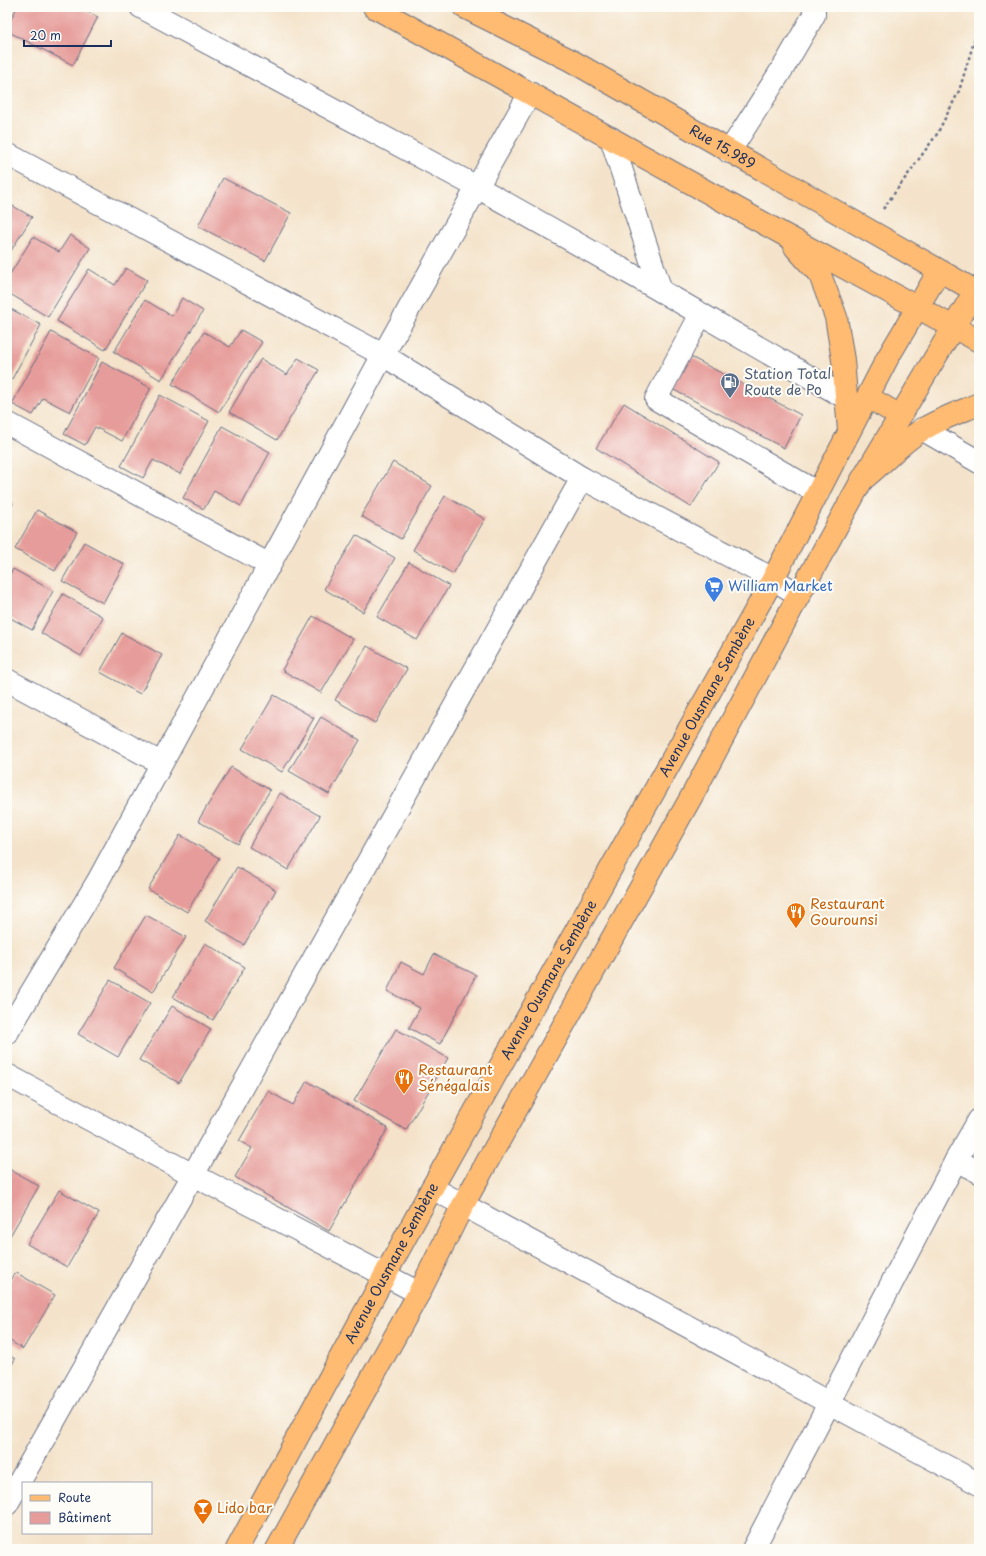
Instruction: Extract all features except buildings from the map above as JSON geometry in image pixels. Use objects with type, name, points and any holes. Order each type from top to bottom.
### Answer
[{"type":"main road","points":[[374,7],[979,341]]},
{"type":"main road","name":"Rue 15.989","points":[[464,7],[570,60],[977,292]]},
{"type":"main road","points":[[783,234],[820,275],[836,317],[843,360],[849,431]]},
{"type":"main road","name":"Avenue Ousmane Sembène","points":[[237,1549],[386,1276],[432,1188],[773,579],[896,342],[918,308],[939,271]]},
{"type":"main road","points":[[277,1549],[419,1293],[463,1205],[694,792],[862,480],[954,327],[977,292]]},
{"type":"main road","points":[[868,397],[900,416]]},
{"type":"main road","points":[[862,480],[907,440],[922,429],[979,404]]},
{"type":"street","points":[[141,7],[478,187],[846,398]]},
{"type":"street","points":[[729,152],[786,63],[814,15],[814,7]]},
{"type":"street","points":[[7,1033],[98,881],[383,355],[530,93]]},
{"type":"street","points":[[611,138],[661,291]]},
{"type":"street","points":[[7,154],[383,355],[582,478],[773,579],[799,595]]},
{"type":"street","points":[[701,314],[656,399],[818,493]]},
{"type":"street","points":[[7,423],[270,565]]},
{"type":"street","points":[[922,429],[979,462]]},
{"type":"street","points":[[7,1504],[193,1175],[582,478]]},
{"type":"street","points":[[7,680],[162,763]]},
{"type":"street","points":[[7,1075],[193,1175],[419,1293]]},
{"type":"street","points":[[752,1549],[956,1160],[979,1120]]},
{"type":"street","points":[[956,1160],[979,1172]]},
{"type":"street","points":[[432,1188],[979,1484]]},
{"type":"path","points":[[868,230],[937,134],[959,91],[979,24]]},
{"type":"place","name":"Station Total Route de Po","points":[[730,399]]},
{"type":"place","name":"William Market","points":[[714,603]]},
{"type":"place","name":"Restaurant Gourounsi","points":[[796,929]]},
{"type":"place","name":"Restaurant Sénégalais","points":[[404,1095]]},
{"type":"place","name":"Lido bar","points":[[203,1525]]}]
